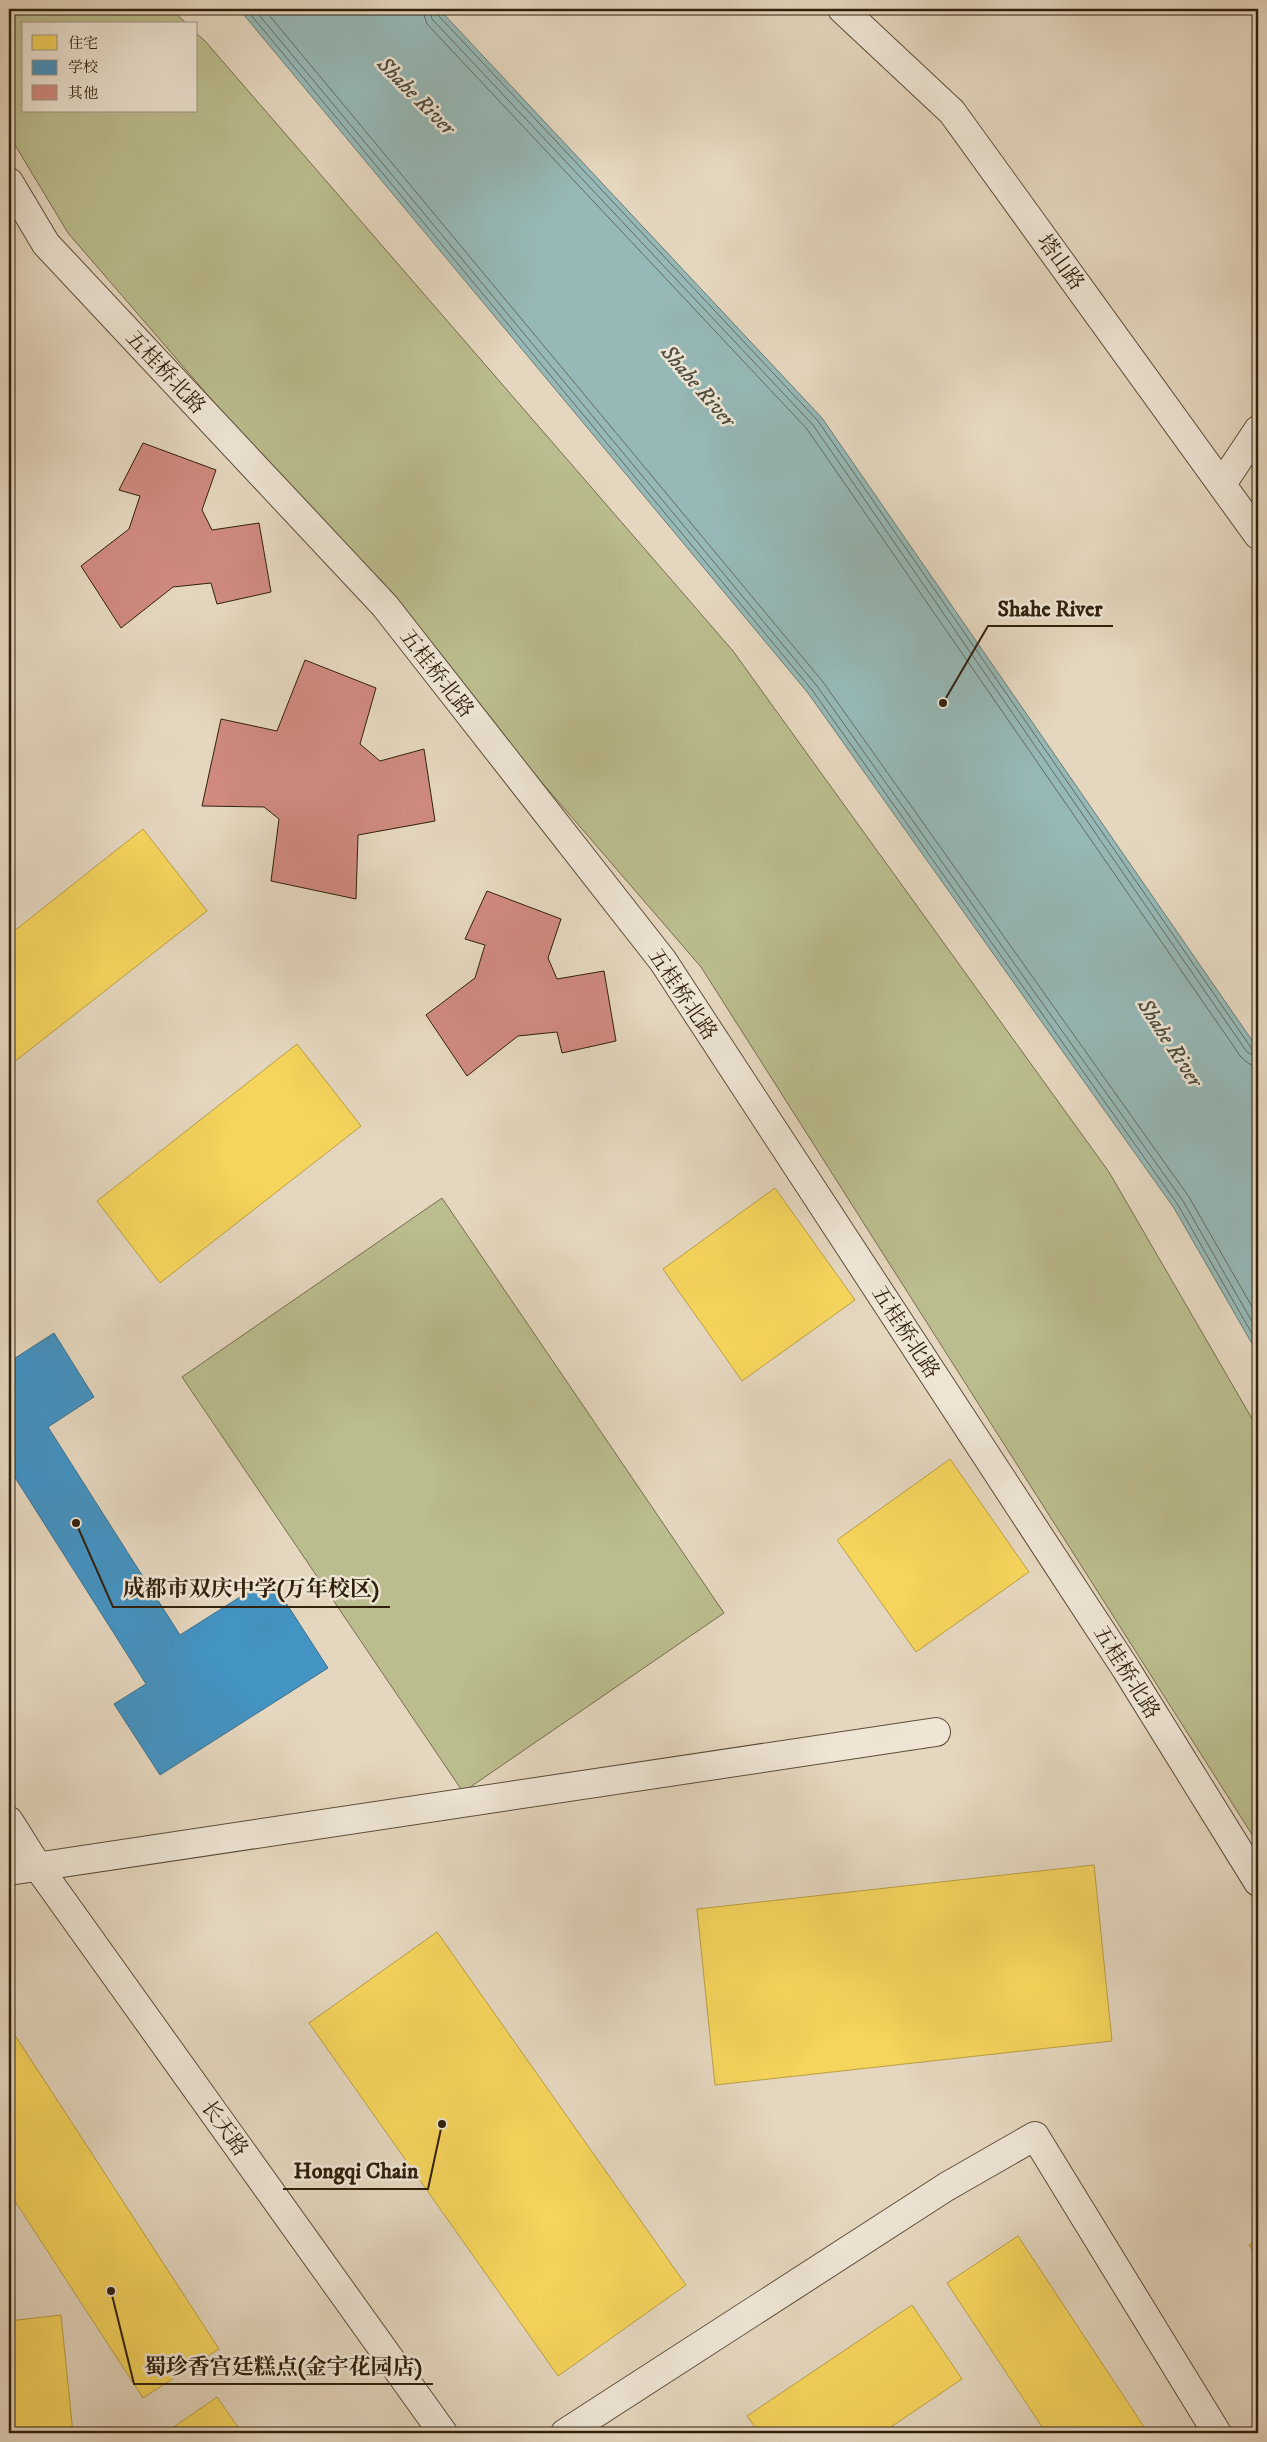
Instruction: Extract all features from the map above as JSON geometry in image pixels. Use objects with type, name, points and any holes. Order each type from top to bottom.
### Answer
[{"type":"street","name":"塔山路","points":[[842,9],[952,112],[1258,534]]},
{"type":"street","name":"五桂桥北路","points":[[9,182],[46,244],[385,606],[663,961],[1126,1669],[1258,1882]]},
{"type":"street","points":[[1222,484],[1258,430]]},
{"type":"street","points":[[9,1871],[936,1732]]},
{"type":"street","name":"长天路","points":[[9,1821],[38,1866],[443,2433]]},
{"type":"street","points":[[565,2433],[946,2187],[1035,2136],[1217,2433]]},
{"type":"green space","points":[[9,9],[171,9],[185,22],[22,22],[22,112],[198,112],[198,35],[733,651],[1109,1172],[1258,1429],[1258,1844],[701,967],[68,233],[9,135]]},
{"type":"green space","points":[[442,1198],[724,1613],[463,1792],[182,1377]]},
{"type":"water","points":[[239,9],[439,9],[822,418],[1258,1049],[1258,1354],[1174,1208],[808,693]]},
{"type":"building: 住宅","points":[[143,829],[207,911],[9,1066],[9,935]]},
{"type":"building: 住宅","points":[[297,1044],[361,1126],[160,1283],[97,1201]]},
{"type":"building: 住宅","points":[[775,1188],[855,1300],[742,1381],[663,1269]]},
{"type":"building: 住宅","points":[[950,1459],[1029,1572],[916,1652],[837,1540]]},
{"type":"building: 住宅","points":[[1094,1865],[1112,2041],[715,2085],[697,1909]]},
{"type":"building: 住宅","points":[[437,1932],[686,2285],[558,2376],[309,2023]]},
{"type":"building: 住宅","points":[[9,2026],[219,2349],[143,2398],[9,2192]]},
{"type":"building: 住宅","points":[[1018,2236],[1148,2433],[1046,2433],[947,2283]]},
{"type":"building: 住宅","points":[[1258,2239],[1258,2260],[1249,2245]]},
{"type":"building: 住宅","points":[[912,2305],[962,2379],[882,2433],[759,2433],[747,2416]]},
{"type":"building: 住宅","points":[[61,2315],[73,2433],[9,2433],[9,2321]]},
{"type":"building: 住宅","points":[[217,2397],[242,2433],[165,2433]]},
{"type":"building: 学校","points":[[54,1333],[94,1397],[48,1427],[180,1635],[270,1578],[328,1668],[160,1775],[114,1704],[146,1684],[9,1468],[9,1362]]},
{"type":"building: 其他","points":[[143,443],[216,470],[202,510],[212,530],[259,523],[271,592],[217,604],[211,583],[173,587],[121,628],[81,566],[129,529],[140,496],[119,490]]},
{"type":"building: 其他","points":[[305,660],[376,688],[360,744],[380,761],[424,749],[435,821],[358,835],[356,899],[271,881],[279,819],[264,807],[202,806],[221,719],[277,731]]},
{"type":"building: 其他","points":[[487,891],[561,919],[548,958],[557,979],[604,971],[616,1041],[562,1053],[557,1032],[518,1036],[467,1076],[426,1015],[475,978],[485,945],[465,939]]},
{"type":"place","name":"Shahe River","points":[[943,703]]},
{"type":"place","name":"成都市双庆中学(万年校区)","points":[[76,1523]]},
{"type":"place","name":"Hongqi Chain","points":[[442,2124]]},
{"type":"place","name":"蜀珍香宫廷糕点(金宇花园店)","points":[[111,2291]]}]
